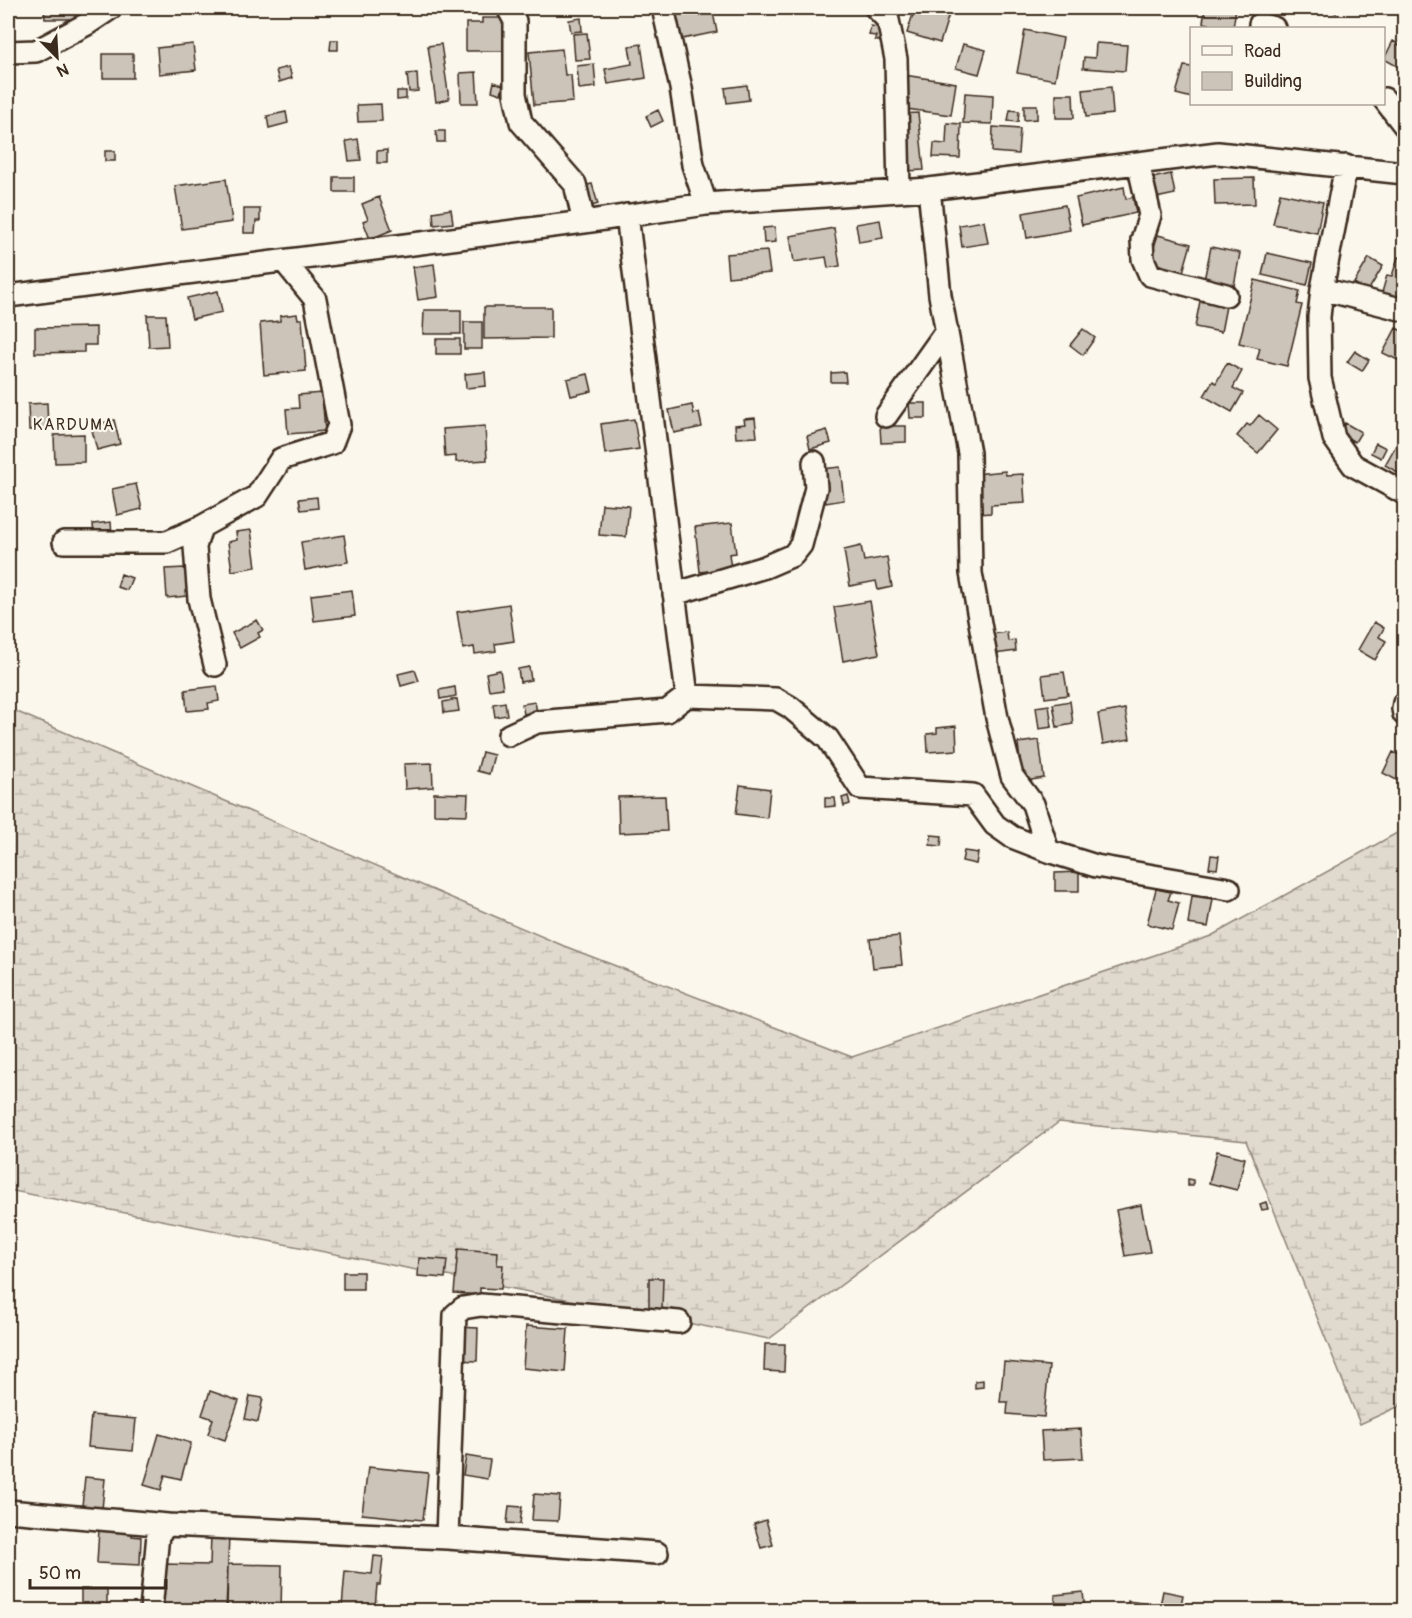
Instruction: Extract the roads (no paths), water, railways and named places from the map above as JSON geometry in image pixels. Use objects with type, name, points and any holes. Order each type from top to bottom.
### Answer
[{"type":"street","points":[[8,52],[36,51],[87,24],[111,8]]},
{"type":"street","points":[[508,8],[515,21],[515,94],[521,122],[575,184],[584,222]]},
{"type":"street","points":[[663,8],[681,88],[693,165],[706,204]]},
{"type":"street","points":[[876,8],[888,20],[896,59],[899,191]]},
{"type":"street","points":[[1385,101],[1404,125]]},
{"type":"street","points":[[8,293],[284,261],[706,204],[929,189],[1218,153],[1404,173]]},
{"type":"street","points":[[1138,163],[1150,215],[1142,240],[1143,259],[1150,274],[1226,295]]},
{"type":"street","points":[[1346,166],[1322,289],[1319,317],[1320,378],[1334,438],[1353,465],[1404,493]]},
{"type":"street","points":[[929,189],[940,295],[969,453],[971,573],[997,718],[1011,776],[1033,804],[1048,851]]},
{"type":"street","points":[[627,215],[687,696]]},
{"type":"street","points":[[64,542],[168,542],[257,496],[281,459],[332,443],[339,425],[315,299],[284,261]]},
{"type":"street","points":[[1322,289],[1404,310]]},
{"type":"street","points":[[886,416],[947,330]]},
{"type":"street","points":[[674,594],[765,567],[793,555],[801,545],[816,488],[814,462]]},
{"type":"street","points":[[201,526],[195,547],[199,599],[215,664]]},
{"type":"street","points":[[509,735],[537,722],[667,711],[687,696],[776,699],[790,707],[828,739],[860,788],[973,795],[995,825],[1012,837],[1048,851],[1096,866],[1228,889]]},
{"type":"street","points":[[1404,703],[1404,714]]},
{"type":"street","points":[[447,1538],[455,1316],[463,1308],[481,1305],[679,1322]]},
{"type":"street","points":[[8,1511],[168,1525],[447,1538],[657,1553]]},
{"type":"street","points":[[151,1611],[158,1534],[168,1525]]},
{"type":"district","name":"KARDUMA","points":[[74,424]]}]
